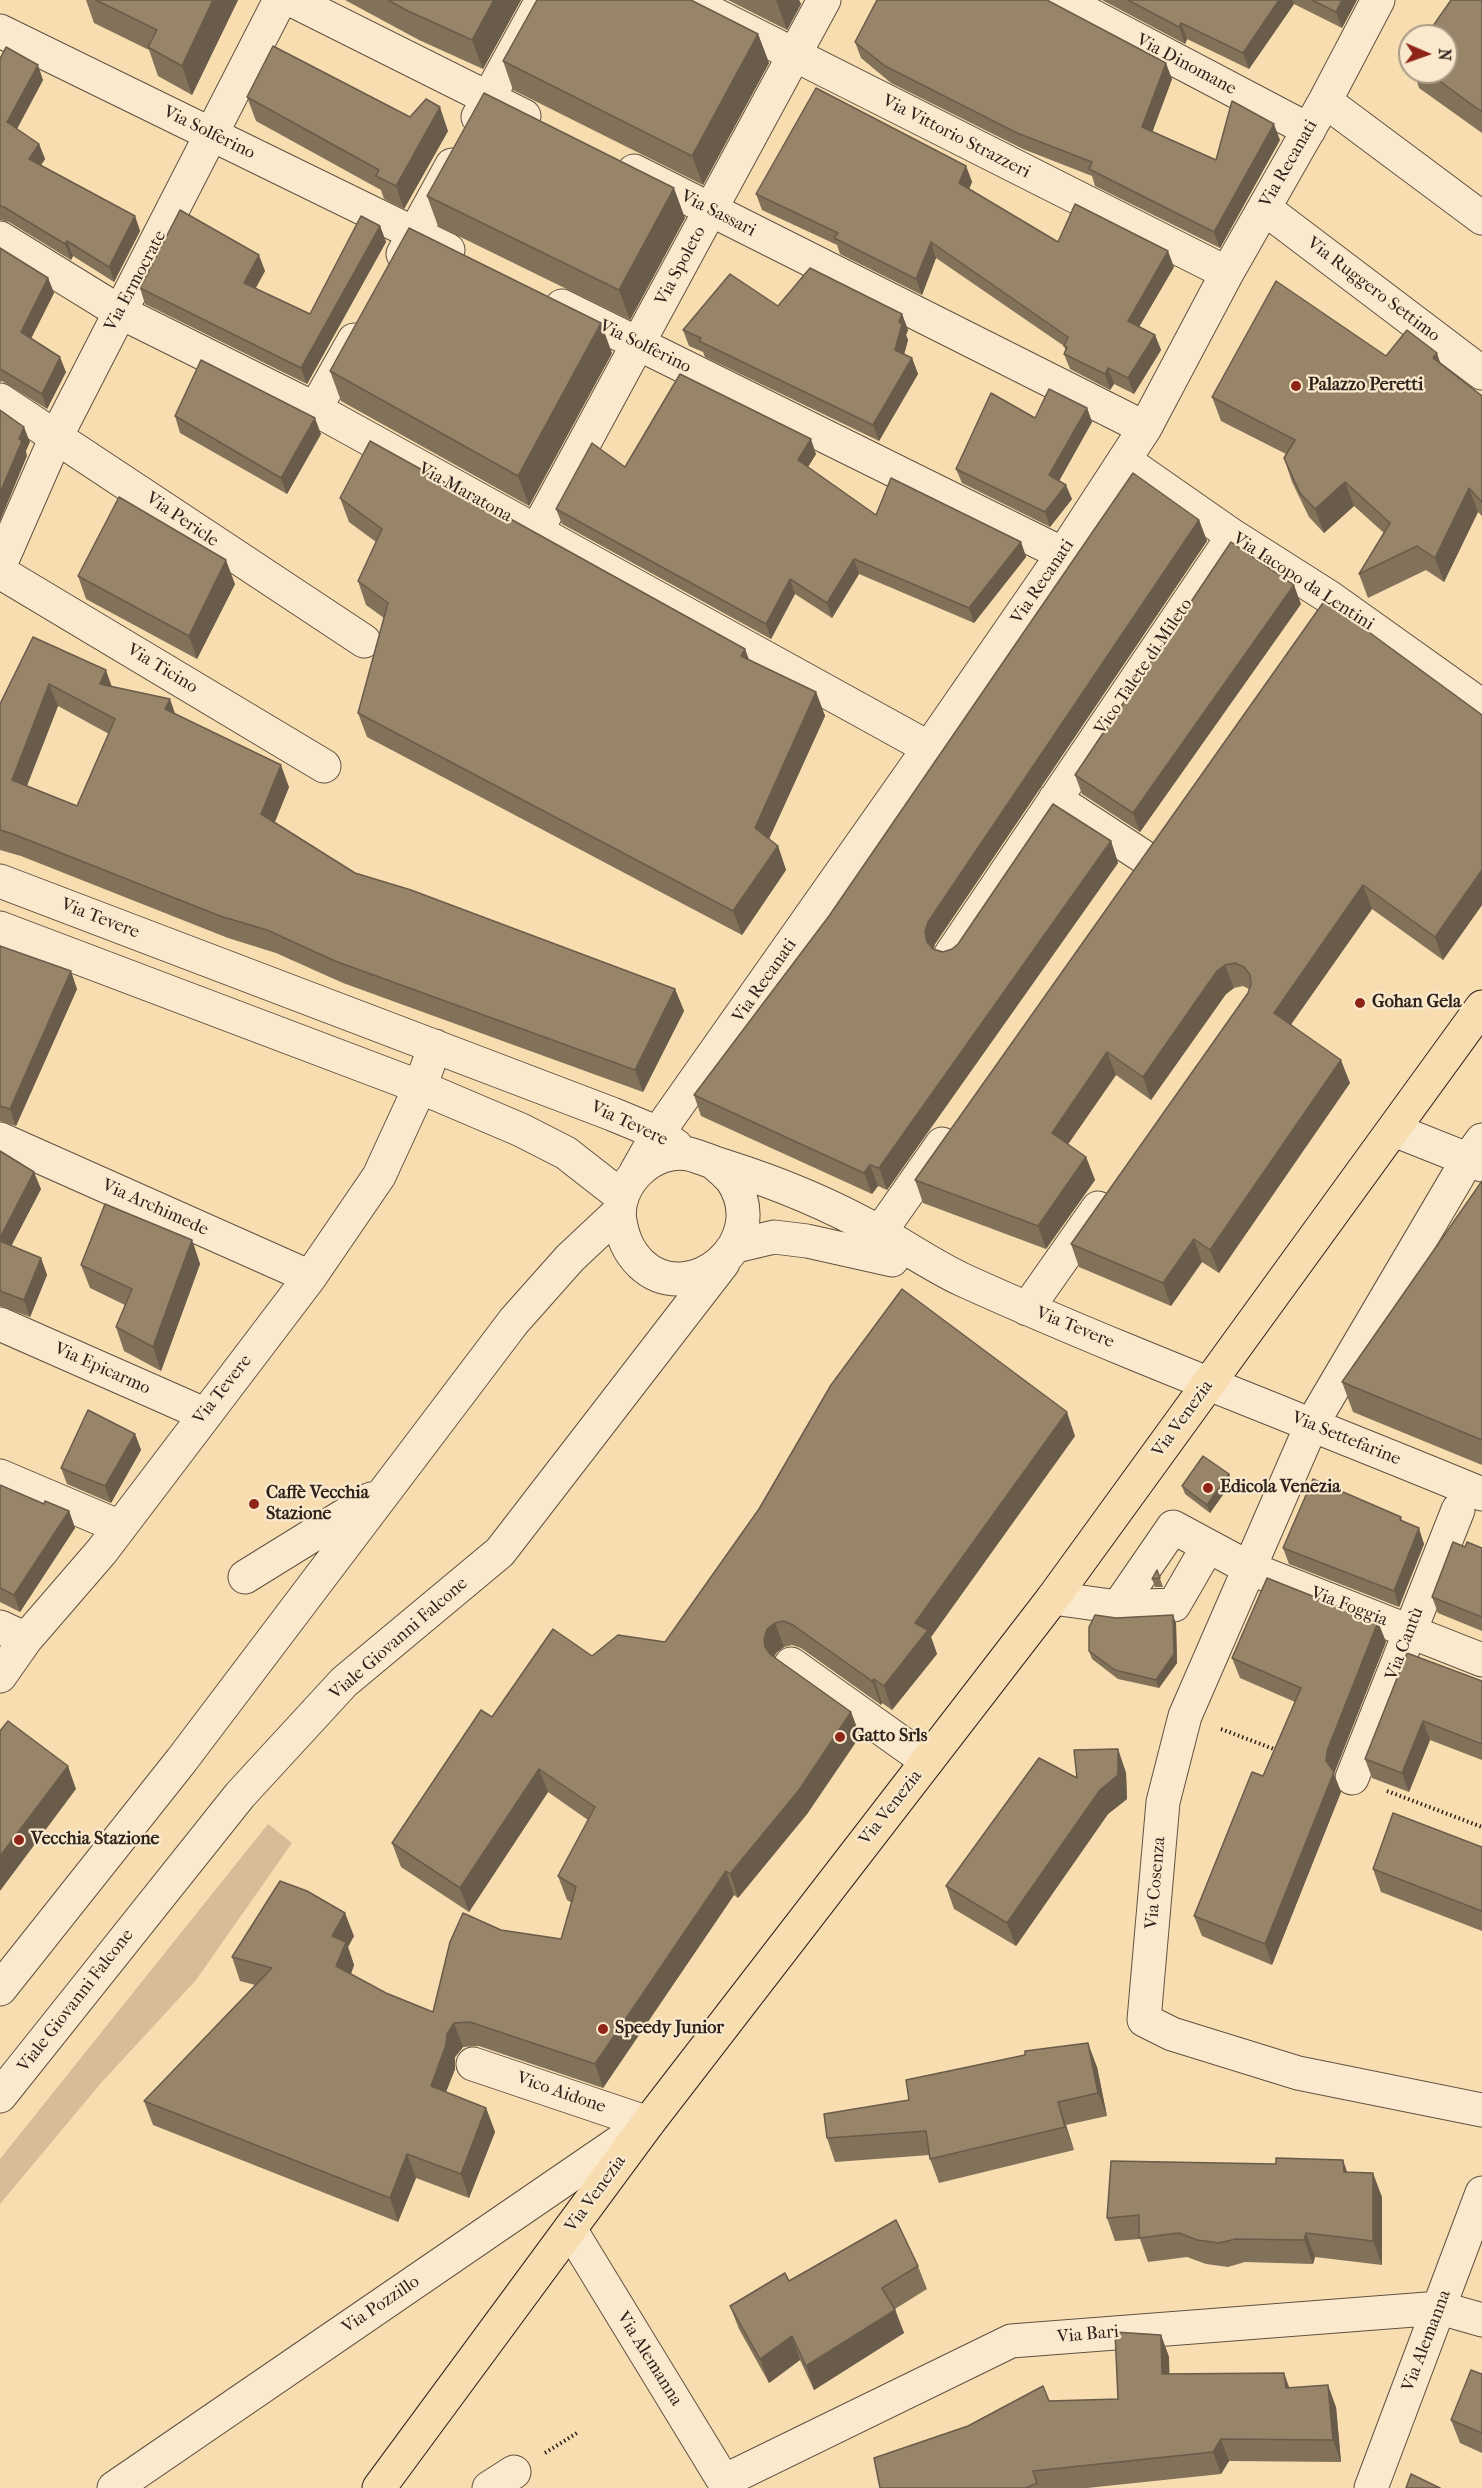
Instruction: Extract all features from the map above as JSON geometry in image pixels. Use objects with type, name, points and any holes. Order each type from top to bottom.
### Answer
[{"type":"main road","name":"Via Venezia","points":[[379,2488],[648,2123],[1053,1598],[1482,1007]]},
{"type":"street","name":"Via Ermocrate","points":[[0,566],[56,437],[213,135],[280,0]]},
{"type":"street","points":[[292,0],[552,130]]},
{"type":"street","points":[[386,285],[542,0]]},
{"type":"street","name":"Via Vittorio Strazzeri","points":[[686,0],[1227,273]]},
{"type":"street","name":"Via Spoleto","points":[[536,532],[824,0]]},
{"type":"street","name":"Via Dinomane","points":[[1062,0],[1309,130]]},
{"type":"street","name":"Via Recanati","points":[[625,1194],[657,1133],[930,748],[1063,554],[1145,428],[1227,273],[1309,130],[1378,0]]},
{"type":"street","name":"Via Solferino","points":[[0,31],[479,265]]},
{"type":"street","points":[[1325,101],[1482,218]]},
{"type":"street","name":"Via Sassari","points":[[605,157],[1145,428]]},
{"type":"street","name":"Via Ruggero Settimo","points":[[1264,208],[1482,373]]},
{"type":"street","name":"Via Maratona","points":[[0,238],[120,312],[315,410],[930,748]]},
{"type":"street","name":"Via Solferino","points":[[532,291],[1063,554]]},
{"type":"street","points":[[315,410],[368,316]]},
{"type":"street","name":"Via Pericle","points":[[0,400],[364,641]]},
{"type":"street","name":"Via Iacopo da Lentini","points":[[1124,460],[1233,536],[1329,597],[1482,706]]},
{"type":"street","name":"Vico Talete di Mileto","points":[[951,954],[1233,536]]},
{"type":"street","name":"Via Ticino","points":[[0,572],[324,766]]},
{"type":"street","points":[[1309,626],[1329,597]]},
{"type":"street","points":[[1055,799],[1144,857]]},
{"type":"street","points":[[1124,886],[1164,828]]},
{"type":"street","name":"Via Tevere","points":[[0,881],[657,1133],[701,1158],[766,1179],[835,1208],[875,1243],[1027,1309],[1210,1383]]},
{"type":"street","points":[[0,928],[420,1087],[566,1153],[625,1194]]},
{"type":"street","name":"Via Tevere","points":[[0,1676],[13,1633],[120,1527],[310,1276],[379,1176],[420,1087],[435,1046]]},
{"type":"street","points":[[625,1194],[624,1242],[642,1265],[669,1278],[699,1276],[730,1254],[774,1237],[875,1243],[961,1117]]},
{"type":"street","points":[[1312,1424],[1477,1155],[1394,1130]]},
{"type":"street","name":"Via Archimede","points":[[0,1139],[310,1276]]},
{"type":"street","points":[[0,1989],[181,1761],[513,1321],[660,1157],[701,1158],[731,1179],[741,1200],[743,1224],[730,1254]]},
{"type":"street","points":[[1027,1309],[1116,1182]]},
{"type":"street","name":"Viale Giovanni Falcone","points":[[0,2096],[240,1795],[344,1682],[500,1552],[730,1254]]},
{"type":"street","name":"Via Epicarmo","points":[[0,1324],[204,1414]]},
{"type":"street","name":"Via Settefarine","points":[[1210,1383],[1312,1424],[1470,1502]]},
{"type":"street","name":"Via Cosenza","points":[[1312,1424],[1185,1716],[1163,1802],[1144,2020],[1172,2034],[1298,2073],[1482,2110]]},
{"type":"street","points":[[0,1476],[120,1527]]},
{"type":"street","points":[[245,1577],[387,1489]]},
{"type":"street","name":"Via Cantù","points":[[1353,1778],[1410,1631],[1470,1502]]},
{"type":"street","name":"Via Foggia","points":[[1118,1607],[1173,1527],[1249,1568],[1482,1660]]},
{"type":"street","points":[[1053,1598],[1118,1607],[1174,1605],[1208,1546]]},
{"type":"street","points":[[790,1664],[927,1761]]},
{"type":"street","name":"Vico Aidone","points":[[473,2064],[648,2123]]},
{"type":"street","name":"Via Pozzillo","points":[[114,2488],[648,2123]]},
{"type":"street","name":"Via Alemanna","points":[[1371,2488],[1482,2193]]},
{"type":"street","name":"Via Alemanna","points":[[570,2229],[726,2485]]},
{"type":"street","name":"Via Bari","points":[[726,2485],[1011,2341],[1440,2308],[1482,2320]]},
{"type":"shaded area","points":[[268,1824],[292,1843],[196,1980],[101,2083],[0,2204],[0,2159]]},
{"type":"building","points":[[96,0],[213,0],[182,66],[148,47],[157,30]]},
{"type":"building","points":[[388,0],[494,0],[472,40]]},
{"type":"building","points":[[537,0],[691,0],[758,34],[692,156],[503,61]]},
{"type":"building","points":[[877,0],[1047,0],[1166,63],[1142,127],[1216,160],[1232,101],[1274,124],[1214,232],[1089,169],[1092,162],[1017,133],[885,66],[855,42]]},
{"type":"building","points":[[1128,0],[1279,0],[1243,53],[1181,23],[1179,27]]},
{"type":"building","points":[[1312,0],[1342,0],[1336,12]]},
{"type":"building","points":[[1451,0],[1482,0],[1482,112],[1444,84],[1458,84],[1458,24],[1434,24]]},
{"type":"building","points":[[273,46],[410,117],[426,99],[440,107],[396,186],[376,176],[379,170],[247,97]]},
{"type":"building","points":[[6,47],[38,65],[7,122],[39,144],[29,159],[135,216],[109,267],[67,241],[65,244],[0,206],[0,59]]},
{"type":"building","points":[[816,88],[966,166],[959,183],[1058,242],[1075,204],[1168,251],[1128,321],[1155,335],[1128,378],[1108,368],[1105,374],[1064,354],[1067,347],[1064,346],[1068,337],[931,242],[916,279],[834,238],[838,233],[756,194]]},
{"type":"building","points":[[484,93],[674,188],[619,290],[427,196]]},
{"type":"building","points":[[180,210],[259,255],[244,283],[310,314],[361,216],[380,226],[301,368],[140,288]]},
{"type":"building","points":[[409,228],[601,323],[518,476],[330,371]]},
{"type":"building","points":[[0,248],[48,278],[21,332],[60,357],[42,394],[0,369]]},
{"type":"building","points":[[810,268],[902,314],[899,322],[902,324],[895,350],[912,358],[873,425],[699,341],[701,338],[683,330],[730,274],[778,306]]},
{"type":"building","points":[[1276,281],[1386,356],[1407,330],[1437,353],[1433,358],[1482,396],[1482,502],[1469,488],[1435,558],[1417,546],[1359,574],[1390,523],[1345,482],[1315,509],[1300,493],[1284,458],[1295,440],[1212,397]]},
{"type":"building","points":[[201,360],[315,418],[281,478],[175,416]]},
{"type":"building","points":[[680,374],[811,439],[798,460],[876,515],[891,478],[1021,542],[969,608],[854,559],[827,603],[790,579],[766,624],[556,509],[592,443],[625,467]]},
{"type":"building","points":[[1049,389],[1087,408],[1049,475],[1066,485],[1045,512],[956,469],[991,393],[1035,418]]},
{"type":"building","points":[[0,410],[24,427],[19,439],[22,441],[0,493]]},
{"type":"building","points":[[370,441],[745,649],[741,656],[816,692],[755,828],[778,846],[733,911],[358,713],[388,603],[358,581],[382,529],[340,498]]},
{"type":"building","points":[[1133,473],[1199,520],[928,922],[925,932],[927,942],[933,949],[943,952],[958,944],[1053,804],[1111,841],[879,1168],[870,1165],[864,1173],[694,1095],[829,916]]},
{"type":"building","points":[[119,497],[226,560],[189,636],[78,576]]},
{"type":"building","points":[[1231,542],[1294,585],[1133,813],[1075,775]]},
{"type":"building","points":[[1325,600],[1482,715],[1482,870],[1435,937],[1363,885],[1274,1013],[1341,1060],[1210,1250],[1194,1239],[1163,1283],[1071,1244],[1248,993],[1251,984],[1250,975],[1244,967],[1235,963],[1225,965],[1217,971],[1143,1077],[1107,1052],[1052,1133],[1086,1157],[1038,1226],[915,1180]]},
{"type":"building","points":[[33,637],[106,670],[100,684],[170,699],[165,709],[281,765],[261,814],[355,873],[411,890],[675,989],[635,1070],[335,961],[267,930],[220,916],[0,830],[0,704]],"holes":[[[49,684],[115,719],[77,806],[12,780]]]},
{"type":"building","points":[[0,946],[71,971],[10,1109],[0,1106]]},
{"type":"building","points":[[0,1151],[34,1172],[0,1238]]},
{"type":"building","points":[[1482,1181],[1482,1440],[1342,1382]]},
{"type":"building","points":[[105,1204],[192,1240],[153,1347],[116,1327],[132,1289],[81,1265]]},
{"type":"building","points":[[0,1241],[41,1258],[24,1300],[0,1291]]},
{"type":"building","points":[[902,1289],[1067,1412],[915,1623],[928,1630],[884,1686],[874,1679],[872,1681],[793,1625],[784,1621],[775,1623],[767,1629],[764,1639],[765,1647],[771,1655],[851,1712],[799,1790],[730,1874],[726,1871],[595,2064],[470,2022],[454,2023],[447,2034],[446,2045],[431,2086],[486,2108],[461,2174],[407,2154],[390,2198],[144,2101],[272,1968],[232,1957],[280,1881],[307,1891],[345,1913],[332,1936],[346,1942],[336,1966],[386,1993],[433,2012],[450,1942],[463,1913],[501,1930],[561,1939],[576,1887],[558,1876],[595,1807],[539,1769],[460,1888],[392,1843],[481,1710],[492,1717],[553,1629],[592,1656],[618,1635],[665,1642],[759,1509],[831,1385]]},
{"type":"building","points":[[88,1410],[135,1434],[105,1486],[61,1468]]},
{"type":"building","name":"Edicola Venezia","points":[[1203,1456],[1229,1474],[1207,1505],[1182,1486]]},
{"type":"building","points":[[1313,1479],[1401,1517],[1400,1520],[1419,1528],[1394,1591],[1283,1548]]},
{"type":"building","points":[[0,1485],[44,1504],[45,1501],[69,1511],[14,1595],[0,1588]]},
{"type":"building","points":[[1453,1542],[1465,1547],[1467,1542],[1482,1548],[1482,1617],[1432,1597]]},
{"type":"building","points":[[1157,1570],[1160,1578],[1152,1579]]},
{"type":"building","points":[[1267,1578],[1378,1622],[1327,1751],[1326,1761],[1334,1772],[1265,1944],[1194,1916],[1252,1772],[1263,1776],[1301,1688],[1232,1658]]},
{"type":"building","points":[[1095,1615],[1116,1618],[1173,1615],[1174,1654],[1156,1680],[1115,1670],[1089,1651],[1089,1627]]},
{"type":"building","points":[[1407,1653],[1482,1681],[1482,1744],[1423,1721],[1402,1773],[1365,1759]]},
{"type":"building","points":[[8,1721],[68,1766],[0,1856],[0,1731]]},
{"type":"building","points":[[1118,1749],[1118,1775],[1100,1790],[1007,1923],[946,1886],[1039,1758],[1077,1778],[1074,1750]]},
{"type":"building","points":[[1393,1813],[1482,1847],[1482,1911],[1373,1869]]},
{"type":"building","points":[[1088,2043],[1098,2093],[1058,2102],[1065,2127],[930,2159],[926,2131],[827,2138],[824,2114],[909,2100],[906,2080],[1025,2055],[1025,2051]]},
{"type":"building","points":[[1276,2158],[1343,2160],[1344,2172],[1373,2173],[1373,2241],[1306,2233],[1304,2240],[1236,2239],[1219,2243],[1197,2240],[1179,2233],[1139,2238],[1139,2215],[1107,2218],[1111,2161],[1276,2164]]},
{"type":"building","points":[[896,2220],[918,2266],[882,2288],[895,2310],[806,2366],[792,2336],[760,2359],[730,2306],[785,2273],[789,2281]]},
{"type":"building","points":[[1115,2332],[1161,2335],[1162,2374],[1284,2373],[1286,2388],[1328,2385],[1333,2440],[1221,2439],[1213,2452],[1033,2471],[1037,2483],[1026,2488],[880,2488],[874,2458],[968,2426],[1043,2386],[1049,2401],[1118,2399]]},
{"type":"building","points":[[1471,2370],[1482,2374],[1482,2433],[1451,2420]]},
{"type":"building","points":[[1411,2474],[1440,2488],[1406,2488]]},
{"type":"place","name":"Palazzo Peretti","points":[[1296,386]]},
{"type":"place","name":"Gohan Gela","points":[[1360,1003]]},
{"type":"place","name":"Edicola Venezia","points":[[1208,1488]]},
{"type":"place","name":"Caffè Vecchia Stazione","points":[[254,1504]]},
{"type":"place","name":"Gatto Srls","points":[[840,1737]]},
{"type":"place","name":"Vecchia Stazione","points":[[19,1840]]},
{"type":"place","name":"Speedy Junior","points":[[603,2029]]}]
